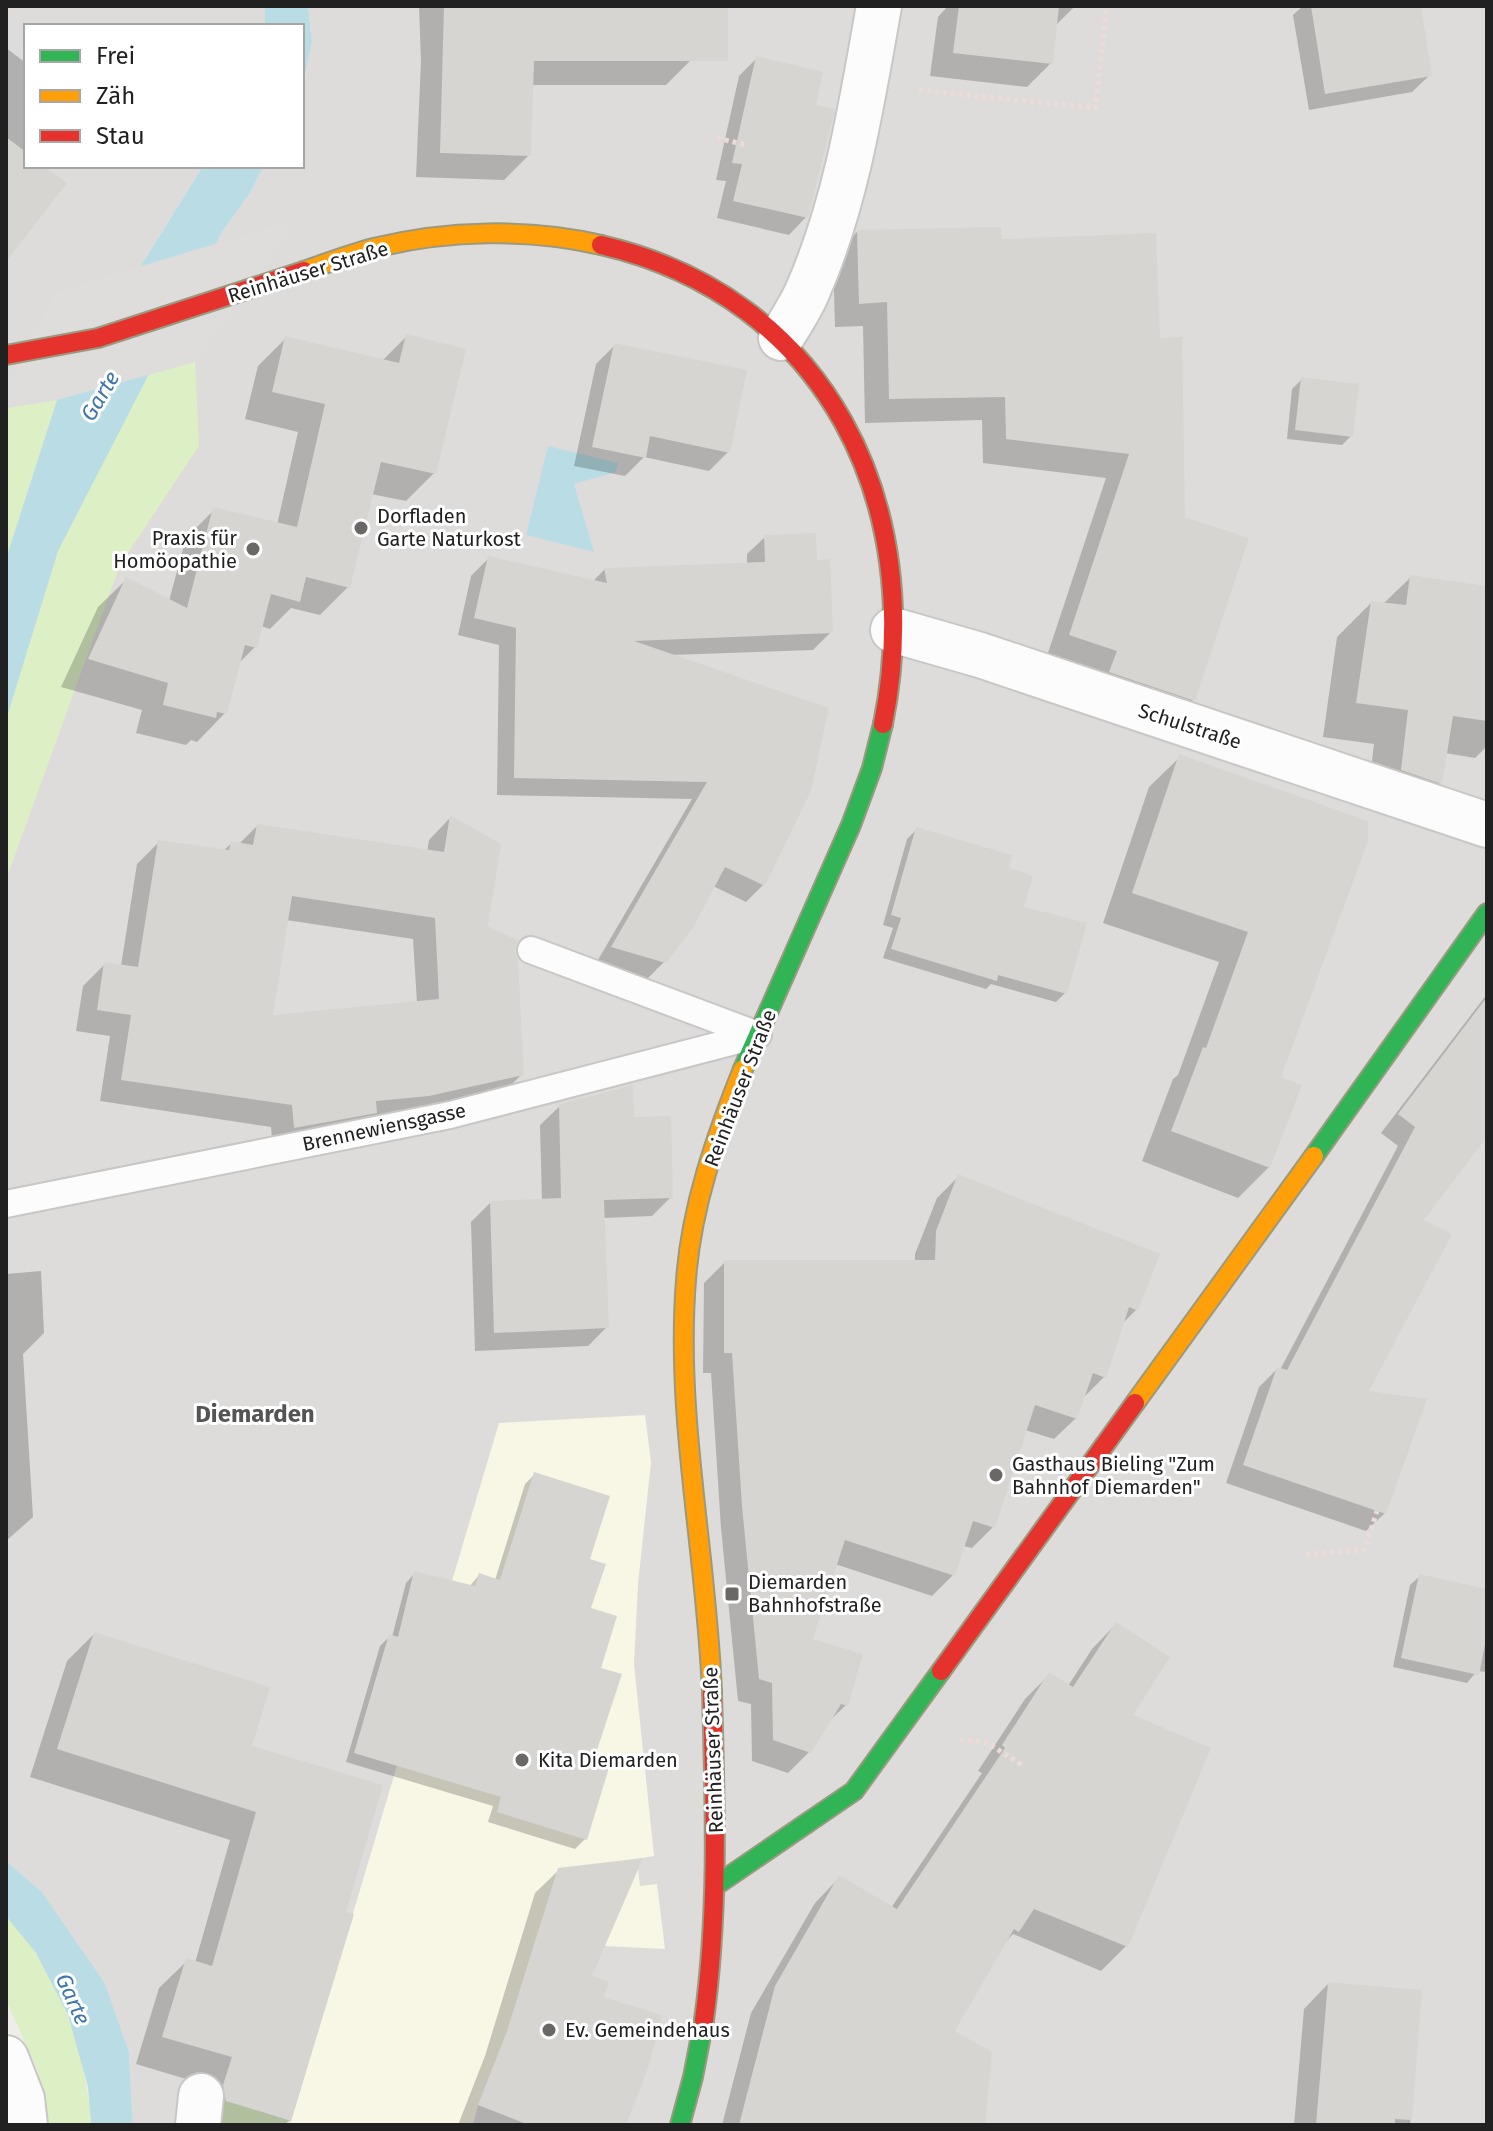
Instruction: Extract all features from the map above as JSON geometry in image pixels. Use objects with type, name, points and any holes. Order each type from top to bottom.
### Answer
[{"type":"street","points":[[781,338],[807,293],[825,246],[847,167],[879,6]]},
{"type":"street","name":"Reinhäuser Straße","points":[[15,354],[98,338],[375,248],[409,241],[484,234],[562,235],[608,244],[691,276],[731,300],[781,338],[811,372],[855,436],[871,479],[890,576],[893,630],[891,679],[877,751],[850,827],[758,1035],[710,1160],[686,1271],[682,1336],[684,1391],[707,1596],[717,1812],[715,1886],[702,2034],[680,2125]]},
{"type":"street","name":"Schulstraße","points":[[893,630],[980,655],[1487,825]]},
{"type":"street","points":[[715,1886],[854,1791],[1487,913]]},
{"type":"street","points":[[6,2058],[22,2099],[25,2125]]},
{"type":"lane","points":[[531,950],[758,1035]]},
{"type":"lane","name":"Brennewiensgasse","points":[[6,1204],[450,1115],[758,1035]]},
{"type":"path","points":[[917,89],[1095,108],[1107,6]]},
{"type":"path","points":[[717,138],[746,145]]},
{"type":"path","points":[[1306,1554],[1364,1550],[1377,1511]]},
{"type":"path","points":[[912,1710],[958,1740],[986,1742],[1022,1765]]},
{"type":"shaded area","points":[[6,6],[265,6],[265,24],[24,24],[24,168],[202,168],[57,400],[6,559]]},
{"type":"shaded area","points":[[308,6],[1487,6],[1487,2125],[133,2125],[129,2052],[41,1891],[6,1861],[6,720],[58,551],[222,232],[250,193],[263,168],[304,168],[304,80],[312,42]]},
{"type":"shaded area","name":"Kita Diemarden","points":[[645,1415],[651,1462],[638,1584],[634,1664],[654,1856],[637,1859],[640,1886],[657,1884],[665,1949],[605,1946],[478,2105],[473,2125],[290,2125],[499,1423]]},
{"type":"green space","points":[[195,362],[199,446],[120,565],[6,880],[6,720],[58,551],[147,375]]},
{"type":"green space","points":[[57,400],[6,559],[6,408]]},
{"type":"green space","points":[[6,1916],[37,1955],[67,2015],[81,2058],[91,2125],[48,2125],[37,2069],[6,2000]]},
{"type":"green space","points":[[219,2099],[291,2121],[290,2125],[217,2125]]},
{"type":"water","points":[[265,6],[308,6],[312,42],[304,80],[304,24],[265,24]]},
{"type":"water","name":"Garte","points":[[202,168],[263,168],[250,193],[222,232],[58,551],[6,720],[6,559],[57,400]]},
{"type":"water","points":[[548,446],[618,463],[616,472],[574,484],[594,552],[526,535]]},
{"type":"water","name":"Garte","points":[[6,1861],[41,1891],[104,1982],[129,2052],[133,2125],[91,2125],[88,2087],[68,2015],[36,1953],[6,1916]]},
{"type":"pier","points":[[297,219],[195,362],[57,400],[6,408],[6,386],[56,292]]},
{"type":"building","points":[[444,6],[728,6],[728,61],[534,61],[531,156],[440,153]]},
{"type":"building","points":[[959,6],[1059,6],[1053,64],[953,53]]},
{"type":"building","points":[[1311,6],[1421,6],[1432,76],[1325,94]]},
{"type":"building","points":[[756,56],[823,72],[816,105],[835,109],[808,218],[733,201],[742,164],[732,163]]},
{"type":"building","points":[[6,137],[24,150],[24,168],[47,168],[67,183],[6,262]]},
{"type":"building","points":[[1001,227],[1002,239],[1156,233],[1160,338],[1182,337],[1185,517],[1249,538],[1195,701],[1109,672],[1117,651],[1069,635],[1129,454],[1006,439],[1005,397],[889,399],[887,302],[859,304],[857,230]]},
{"type":"building","points":[[406,334],[466,349],[436,474],[381,462],[350,588],[306,577],[300,602],[271,594],[257,648],[245,645],[227,714],[217,712],[216,718],[163,705],[168,683],[88,659],[126,577],[187,608],[213,507],[297,527],[325,404],[272,392],[285,336],[399,363]]},
{"type":"building","points":[[614,343],[747,370],[730,453],[650,436],[646,458],[592,447]]},
{"type":"building","points":[[1301,377],[1359,384],[1353,437],[1295,430]]},
{"type":"building","points":[[816,533],[817,560],[830,559],[833,633],[634,641],[829,708],[811,791],[765,886],[725,867],[693,928],[666,963],[611,947],[707,782],[514,778],[516,628],[474,618],[488,556],[607,583],[604,568],[765,562],[764,535]]},
{"type":"building","points":[[1410,575],[1487,586],[1487,721],[1453,716],[1442,784],[1401,770],[1408,710],[1356,703],[1371,601],[1406,605]]},
{"type":"building","points":[[1179,754],[1368,821],[1368,841],[1281,1077],[1302,1085],[1270,1168],[1171,1131],[1203,1047],[1206,1048],[1248,932],[1132,893]]},
{"type":"building","points":[[450,815],[501,844],[488,926],[517,940],[515,952],[518,960],[524,1075],[429,1096],[376,1101],[377,1113],[294,1128],[292,1105],[121,1080],[131,1015],[97,1010],[104,962],[138,967],[158,840],[229,850],[231,841],[253,845],[257,824],[444,852]],"holes":[[[292,896],[435,918],[439,999],[273,1015]]]},
{"type":"building","points":[[916,827],[1012,855],[1009,868],[1033,876],[1024,907],[1087,923],[1067,994],[998,975],[997,981],[891,949],[901,918],[891,915]]},
{"type":"building","points":[[1487,997],[1487,1137],[1424,1220],[1452,1234],[1369,1391],[1427,1399],[1386,1514],[1243,1465],[1277,1367],[1287,1370],[1415,1127],[1398,1114]]},
{"type":"building","points":[[633,1085],[634,1117],[671,1116],[673,1198],[604,1200],[609,1328],[494,1333],[490,1201],[561,1198],[559,1104]]},
{"type":"building","points":[[958,1174],[1160,1254],[1138,1311],[1129,1307],[1106,1378],[1093,1373],[1077,1419],[1035,1405],[995,1528],[973,1521],[955,1576],[845,1540],[813,1639],[863,1654],[848,1706],[841,1704],[811,1753],[773,1740],[772,1683],[759,1679],[742,1506],[732,1353],[724,1353],[724,1260],[935,1260],[936,1231]]},
{"type":"building","points":[[534,1472],[610,1496],[590,1559],[606,1564],[591,1608],[617,1616],[601,1668],[622,1674],[595,1756],[611,1761],[587,1840],[497,1812],[501,1797],[354,1753],[389,1634],[398,1637],[414,1571],[475,1586],[479,1573],[500,1580]]},
{"type":"building","points":[[1419,1574],[1487,1589],[1487,1634],[1479,1675],[1401,1658]]},
{"type":"building","points":[[1116,1622],[1170,1657],[1133,1715],[1211,1748],[1128,1947],[1034,1909],[1019,1932],[1014,1929],[955,2031],[992,2052],[985,2125],[739,2125],[775,1986],[839,1875],[897,1909],[1005,1748],[1002,1745],[1049,1672],[1073,1687]]},
{"type":"building","points":[[94,1632],[270,1687],[252,1746],[383,1785],[346,1912],[354,1914],[291,2121],[226,2101],[223,2085],[232,2057],[162,2037],[186,1958],[212,1966],[256,1812],[57,1749]]},
{"type":"building","name":"Ev. Gemeindehaus","points":[[643,1858],[592,1976],[609,1982],[603,1997],[662,2015],[648,2068],[626,2125],[529,2125],[478,2105],[507,2031],[558,1868]]},
{"type":"building","points":[[1328,1982],[1422,1990],[1412,2120],[1395,2119],[1395,2125],[1316,2125]]},
{"type":"traffic: fast","points":[[743,1069],[851,825],[872,768],[883,724]]},
{"type":"traffic: fast","points":[[1314,1156],[1487,913]]},
{"type":"traffic: fast","points":[[715,1886],[854,1791],[941,1671]]},
{"type":"traffic: fast","points":[[680,2125],[704,2020]]},
{"type":"traffic: slow","points":[[304,271],[374,248],[458,235],[517,234],[601,245]]},
{"type":"traffic: slow","points":[[712,1693],[688,1435],[684,1332],[686,1280],[693,1226],[706,1173],[743,1069]]},
{"type":"traffic: slow","points":[[1135,1403],[1314,1156]]},
{"type":"traffic: jam","points":[[601,245],[680,272],[747,311],[801,362],[843,422],[873,490],[889,564],[893,643],[883,724]]},
{"type":"traffic: jam","points":[[6,355],[98,338],[304,271]]},
{"type":"traffic: jam","points":[[941,1671],[1135,1403]]},
{"type":"traffic: jam","points":[[704,2020],[714,1898],[712,1693]]},
{"type":"place","name":"Dorfladen Garte Naturkost","points":[[361,528]]},
{"type":"place","name":"Praxis für Homöopathie","points":[[253,549]]},
{"type":"place","name":"Gasthaus Bieling \"Zum Bahnhof Diemarden\"","points":[[996,1475]]},
{"type":"place","name":"Diemarden Bahnhofstraße","points":[[732,1594]]},
{"type":"place","name":"Kita Diemarden","points":[[522,1760]]},
{"type":"place","name":"Ev. Gemeindehaus","points":[[549,2030]]},
{"type":"district","name":"Diemarden","points":[[255,1414]]}]
